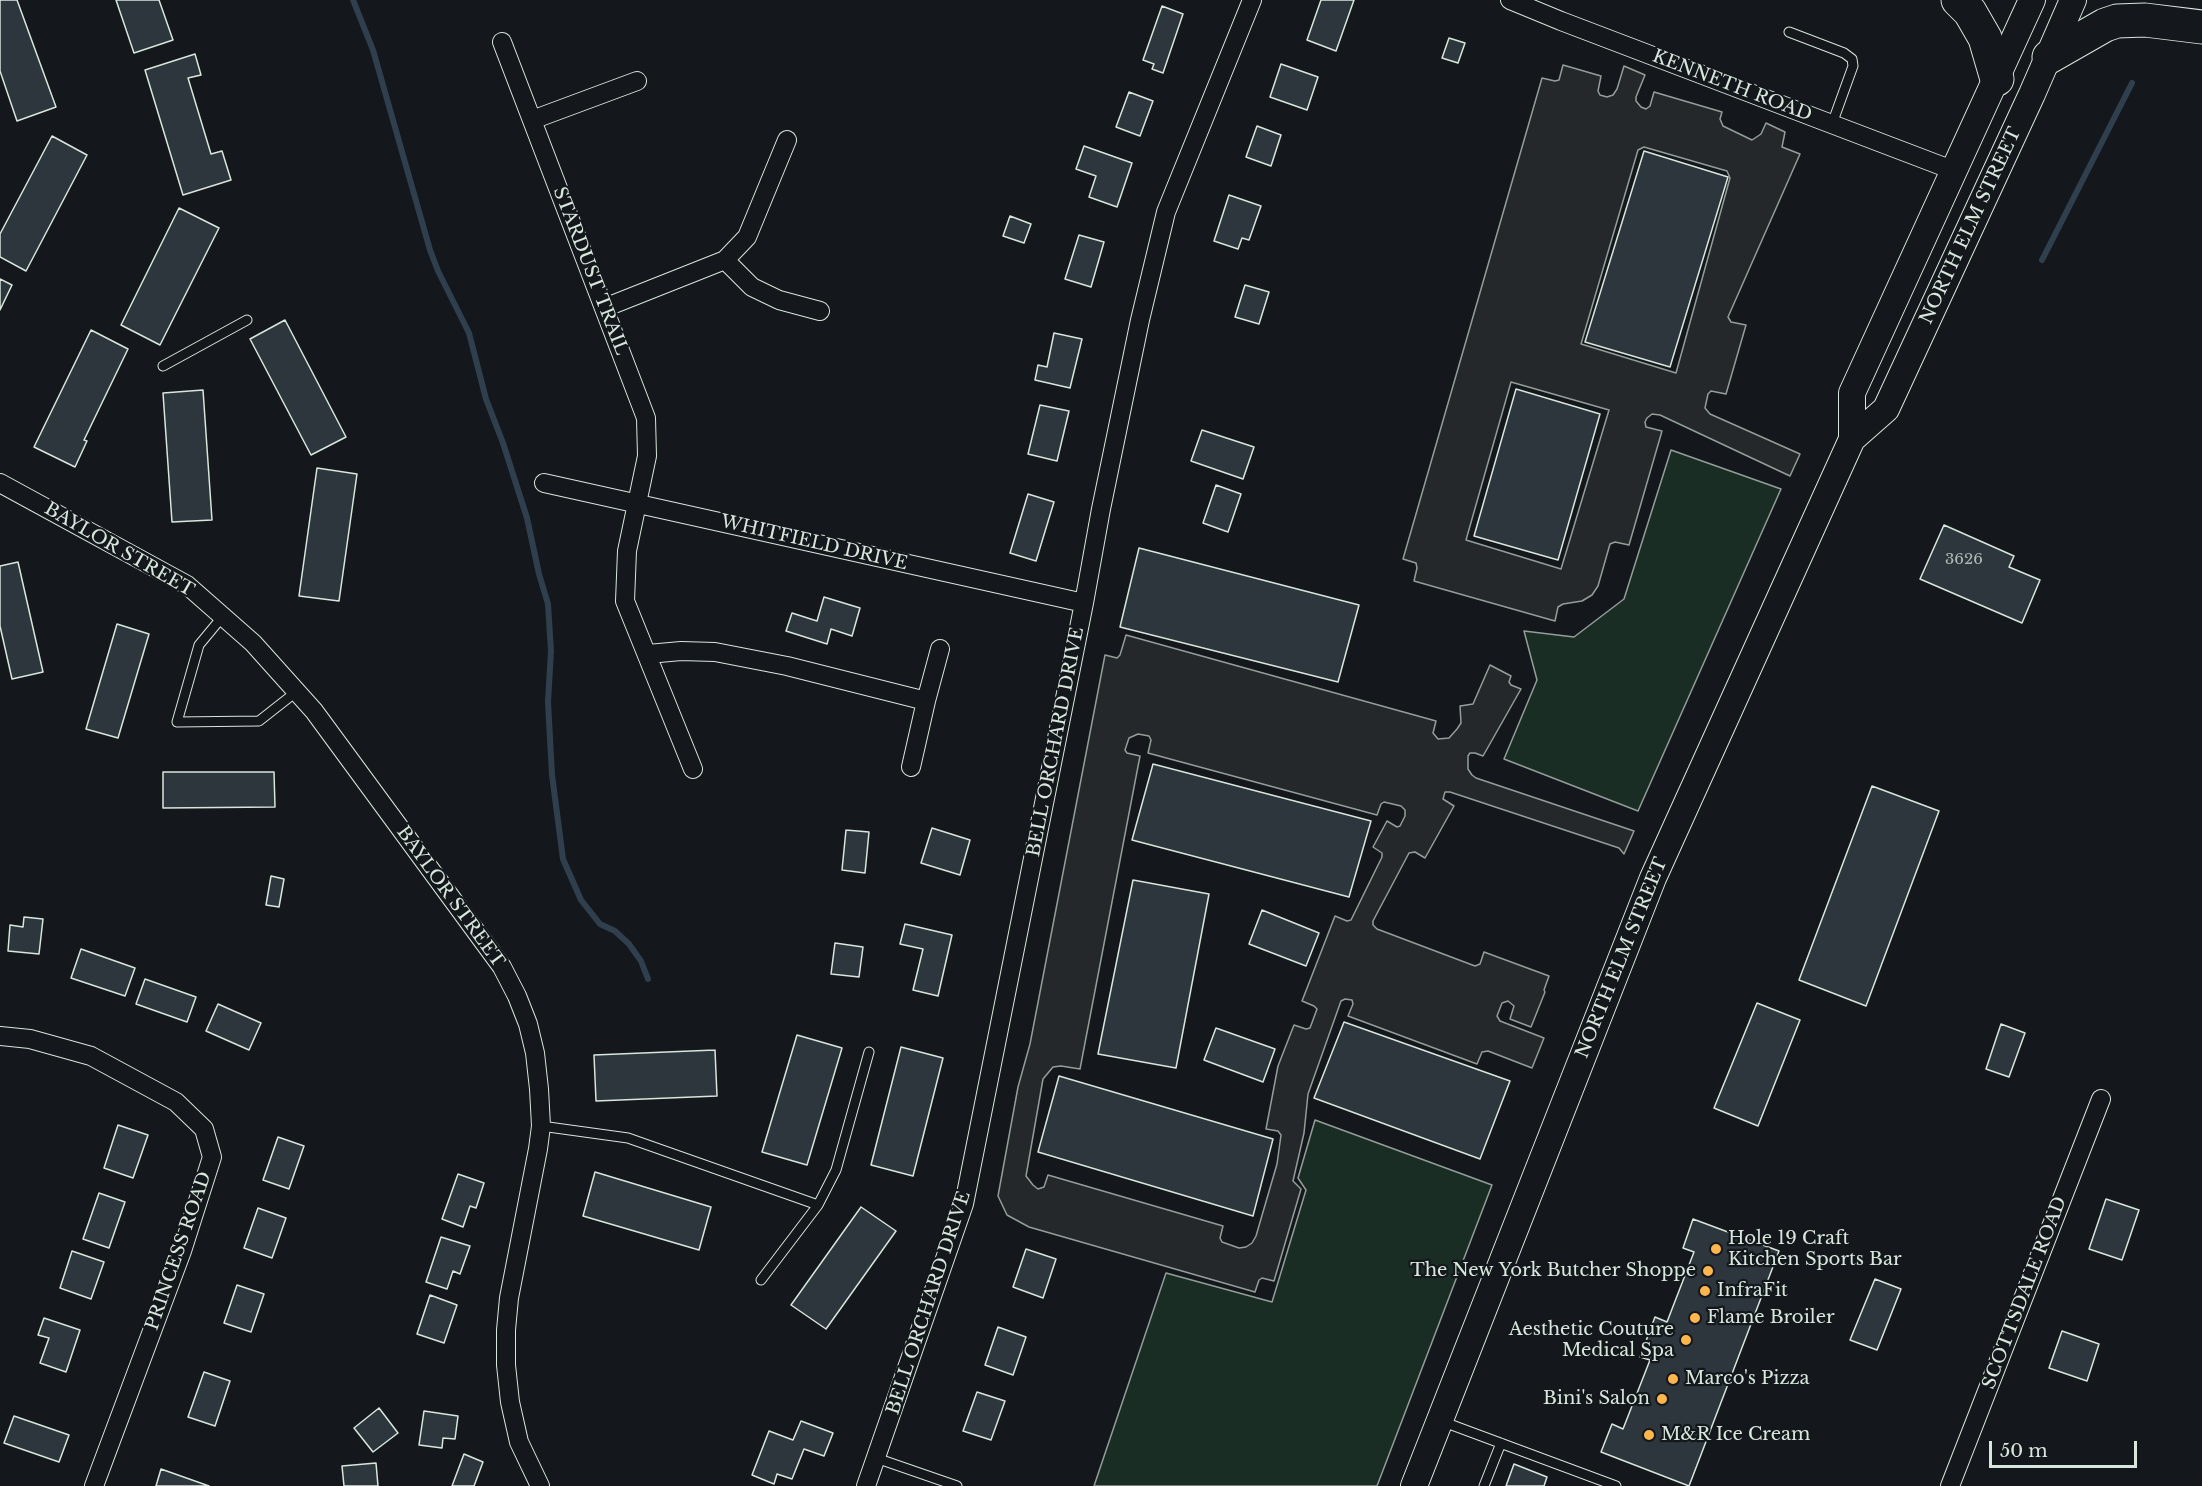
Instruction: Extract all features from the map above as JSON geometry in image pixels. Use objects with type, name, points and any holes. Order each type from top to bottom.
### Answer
[{"type":"highway","points":[[1958,0],[1970,12],[1984,38],[1997,78]]},
{"type":"highway","points":[[2049,57],[2105,25],[2117,21],[2145,20],[2202,27]]},
{"type":"main road","name":"NORTH ELM STREET","points":[[1852,439],[1852,393],[2032,0]]},
{"type":"main road","name":"NORTH ELM STREET","points":[[1414,1486],[1653,878],[1852,439],[1886,409],[2049,57],[2073,0]]},
{"type":"street","name":"BELL ORCHARD DRIVE","points":[[866,1486],[964,1204],[1135,342],[1166,212],[1251,0]]},
{"type":"street","name":"KENNETH ROAD","points":[[1510,0],[1570,25],[1955,171]]},
{"type":"street","name":"STARDUST TRAIL","points":[[502,42],[646,418],[646,456],[627,551],[626,601],[693,768]]},
{"type":"street","points":[[532,120],[637,81]]},
{"type":"street","points":[[604,308],[725,260],[747,237],[787,140]]},
{"type":"street","points":[[725,260],[752,287],[779,300],[820,311]]},
{"type":"street","name":"BAYLOR STREET","points":[[0,483],[188,585],[253,643],[314,711],[502,967],[528,1024],[535,1053],[539,1089],[541,1126],[509,1298],[506,1365],[510,1402],[519,1442],[540,1486]]},
{"type":"street","name":"WHITFIELD DRIVE","points":[[544,483],[1084,603]]},
{"type":"street","points":[[911,767],[940,648]]},
{"type":"street","points":[[648,654],[681,651],[715,652],[787,666],[926,701]]},
{"type":"street","name":"PRINCESS ROAD","points":[[0,1036],[30,1039],[91,1056],[176,1102],[204,1129],[212,1157],[182,1251],[94,1486]]},
{"type":"street","name":"SCOTTSDALE ROAD","points":[[1950,1486],[2101,1100]]},
{"type":"lane","points":[[1789,32],[1844,53],[1852,59],[1853,66],[1832,124]]},
{"type":"lane","points":[[163,366],[247,320]]},
{"type":"lane","points":[[223,616],[199,645],[177,722],[259,720],[296,692]]},
{"type":"lane","points":[[760,1281],[818,1205],[836,1170],[869,1052]]},
{"type":"lane","points":[[541,1126],[628,1138],[818,1205]]},
{"type":"lane","points":[[1440,1420],[1616,1486]]},
{"type":"lane","points":[[1484,1486],[1501,1443]]},
{"type":"lane","points":[[876,1458],[957,1486]]},
{"type":"green space","points":[[1671,450],[1781,489],[1638,811],[1504,759],[1537,680],[1524,631],[1574,637],[1624,599]]},
{"type":"green space","points":[[1315,1120],[1492,1185],[1377,1486],[1094,1486],[1166,1273],[1272,1302],[1306,1190],[1298,1178]]},
{"type":"shaded area","points":[[1563,65],[1601,76],[1598,91],[1600,95],[1607,97],[1613,95],[1617,89],[1624,66],[1645,75],[1636,97],[1641,107],[1646,109],[1650,106],[1654,92],[1722,112],[1720,119],[1723,126],[1752,140],[1761,134],[1766,123],[1785,132],[1782,147],[1800,154],[1728,317],[1731,322],[1746,325],[1726,394],[1711,391],[1708,394],[1705,408],[1710,414],[1800,454],[1790,476],[1660,415],[1652,414],[1645,422],[1646,427],[1662,431],[1629,545],[1615,542],[1610,544],[1598,586],[1592,595],[1582,601],[1558,607],[1555,621],[1414,581],[1416,563],[1403,559],[1542,78],[1559,80]],"holes":[[[1644,147],[1727,171],[1730,178],[1676,373],[1581,344],[1638,150]],[[1511,382],[1609,410],[1561,569],[1466,540]]]},
{"type":"shaded area","points":[[1126,635],[1436,721],[1433,733],[1438,739],[1449,738],[1457,729],[1461,723],[1460,706],[1473,704],[1490,665],[1511,676],[1509,682],[1511,685],[1521,689],[1483,756],[1470,753],[1468,756],[1468,769],[1472,775],[1634,831],[1624,854],[1619,848],[1445,792],[1443,799],[1454,806],[1425,858],[1415,852],[1409,853],[1373,925],[1377,929],[1475,966],[1480,964],[1484,952],[1549,976],[1531,1027],[1510,1019],[1514,1006],[1508,1001],[1502,1003],[1497,1016],[1500,1021],[1544,1038],[1532,1068],[1488,1051],[1482,1052],[1477,1064],[1348,1016],[1353,1004],[1352,1000],[1341,1001],[1308,1094],[1304,1133],[1293,1181],[1301,1189],[1274,1281],[1262,1278],[1255,1292],[1029,1227],[1007,1215],[998,1196],[1018,1087],[1030,1044],[1105,655],[1117,658]],"holes":[[[1138,734],[1149,736],[1151,740],[1148,753],[1377,815],[1384,802],[1401,806],[1405,810],[1400,826],[1397,827],[1387,821],[1373,847],[1382,853],[1382,857],[1351,920],[1347,921],[1335,916],[1302,1001],[1317,1009],[1310,1028],[1294,1025],[1278,1066],[1266,1129],[1278,1131],[1281,1135],[1277,1164],[1256,1236],[1246,1247],[1239,1248],[1222,1242],[1220,1238],[1223,1226],[1048,1175],[1044,1187],[1038,1189],[1026,1176],[1043,1079],[1053,1067],[1080,1069],[1140,756],[1127,753],[1125,750],[1129,738]]]},
{"type":"building","points":[[0,0],[17,0],[56,107],[17,121],[0,71]]},
{"type":"building","points":[[116,0],[159,0],[173,40],[134,53]]},
{"type":"building","points":[[1321,0],[1354,0],[1336,51],[1307,40]]},
{"type":"building","points":[[1162,6],[1183,14],[1163,73],[1152,69],[1154,64],[1143,60]]},
{"type":"building","points":[[1449,38],[1465,43],[1458,63],[1442,58]]},
{"type":"building","points":[[195,54],[201,75],[188,78],[211,154],[222,151],[231,180],[183,195],[145,70]]},
{"type":"building","points":[[1281,64],[1318,77],[1307,110],[1270,97]]},
{"type":"building","points":[[1129,92],[1153,101],[1140,136],[1116,127]]},
{"type":"building","points":[[1257,126],[1281,135],[1271,166],[1246,157]]},
{"type":"building","points":[[52,136],[87,155],[26,271],[0,257],[0,234]]},
{"type":"building","points":[[1084,146],[1132,163],[1117,207],[1089,197],[1096,176],[1076,169]]},
{"type":"building","points":[[1644,151],[1728,177],[1670,367],[1585,342]]},
{"type":"building","points":[[1229,195],[1261,206],[1249,240],[1242,238],[1238,249],[1214,241]]},
{"type":"building","points":[[179,208],[219,228],[160,345],[121,325]]},
{"type":"building","points":[[1010,216],[1031,224],[1024,243],[1003,236]]},
{"type":"building","points":[[1079,235],[1104,242],[1091,287],[1065,279]]},
{"type":"building","points":[[0,279],[12,285],[0,310]]},
{"type":"building","points":[[1245,285],[1269,292],[1259,324],[1235,317]]},
{"type":"building","points":[[285,320],[346,437],[311,455],[250,339]]},
{"type":"building","points":[[91,330],[128,349],[84,440],[87,441],[75,467],[34,447]]},
{"type":"building","points":[[1054,333],[1082,339],[1070,388],[1035,380],[1038,365],[1047,367]]},
{"type":"building","points":[[1516,389],[1600,414],[1558,560],[1474,536]]},
{"type":"building","points":[[203,390],[212,520],[172,522],[163,393]]},
{"type":"building","points":[[1040,405],[1069,411],[1057,461],[1028,454]]},
{"type":"building","points":[[1202,430],[1254,447],[1243,479],[1191,461]]},
{"type":"building","points":[[317,468],[357,474],[339,601],[299,596]]},
{"type":"building","points":[[1216,485],[1241,494],[1228,532],[1203,523]]},
{"type":"building","points":[[1028,494],[1054,502],[1036,561],[1010,553]]},
{"type":"building","points":[[1944,525],[2014,556],[2009,567],[2040,580],[2022,623],[1920,579]]},
{"type":"building","points":[[1139,548],[1359,605],[1338,682],[1120,627]]},
{"type":"building","points":[[18,562],[43,672],[12,679],[0,626],[0,566]]},
{"type":"building","points":[[824,597],[860,608],[852,636],[831,629],[827,644],[786,631],[792,613],[817,621]]},
{"type":"building","points":[[117,624],[149,634],[118,738],[86,729]]},
{"type":"building","points":[[1153,764],[1371,821],[1349,897],[1132,840]]},
{"type":"building","points":[[163,772],[274,772],[275,807],[163,808]]},
{"type":"building","points":[[1872,786],[1939,811],[1866,1006],[1799,980]]},
{"type":"building","points":[[932,828],[970,840],[960,875],[921,863]]},
{"type":"building","points":[[846,830],[869,832],[865,873],[842,870]]},
{"type":"building","points":[[271,876],[284,879],[279,907],[266,905]]},
{"type":"building","points":[[1133,880],[1209,894],[1176,1068],[1098,1054]]},
{"type":"building","points":[[1262,910],[1319,933],[1306,966],[1249,944]]},
{"type":"building","points":[[24,917],[43,919],[39,954],[8,951],[10,925],[23,927]]},
{"type":"building","points":[[905,924],[952,935],[938,996],[913,990],[923,949],[900,944]]},
{"type":"building","points":[[835,943],[863,947],[859,977],[831,974]]},
{"type":"building","points":[[81,949],[135,968],[125,996],[71,978]]},
{"type":"building","points":[[145,979],[196,997],[187,1022],[136,1004]]},
{"type":"building","points":[[1757,1003],[1800,1020],[1758,1126],[1714,1108]]},
{"type":"building","points":[[218,1004],[261,1023],[249,1050],[206,1031]]},
{"type":"building","points":[[1344,1022],[1510,1081],[1480,1159],[1314,1098]]},
{"type":"building","points":[[2001,1024],[2025,1033],[2009,1077],[1986,1069]]},
{"type":"building","points":[[1216,1028],[1275,1049],[1263,1082],[1204,1060]]},
{"type":"building","points":[[797,1035],[842,1048],[807,1165],[762,1152]]},
{"type":"building","points":[[901,1047],[943,1058],[913,1176],[871,1165]]},
{"type":"building","points":[[715,1050],[717,1096],[596,1101],[594,1055]]},
{"type":"building","points":[[1059,1076],[1273,1139],[1253,1216],[1038,1152]]},
{"type":"building","points":[[118,1125],[148,1135],[133,1178],[104,1168]]},
{"type":"building","points":[[278,1137],[304,1146],[289,1189],[263,1180]]},
{"type":"building","points":[[595,1172],[711,1207],[699,1250],[583,1216]]},
{"type":"building","points":[[458,1174],[484,1183],[476,1208],[470,1206],[463,1227],[442,1219]]},
{"type":"building","points":[[99,1193],[125,1202],[109,1248],[83,1239]]},
{"type":"building","points":[[2106,1199],[2139,1210],[2122,1260],[2089,1249]]},
{"type":"building","points":[[861,1207],[896,1231],[826,1329],[791,1305]]},
{"type":"building","points":[[258,1208],[286,1218],[272,1258],[244,1248]]},
{"type":"building","points":[[1693,1219],[1779,1251],[1689,1486],[1601,1452],[1612,1424],[1623,1429],[1650,1360],[1640,1357],[1655,1317],[1667,1322],[1694,1252],[1683,1248]]},
{"type":"building","points":[[441,1237],[470,1246],[460,1274],[453,1271],[447,1289],[426,1282]]},
{"type":"building","points":[[1026,1249],[1056,1259],[1043,1298],[1013,1287]]},
{"type":"building","points":[[72,1251],[104,1262],[91,1299],[60,1288]]},
{"type":"building","points":[[1875,1279],[1901,1289],[1877,1350],[1850,1340]]},
{"type":"building","points":[[237,1285],[264,1294],[251,1332],[224,1323]]},
{"type":"building","points":[[430,1295],[457,1305],[444,1343],[417,1334]]},
{"type":"building","points":[[44,1318],[80,1330],[66,1372],[40,1363],[49,1338],[38,1335]]},
{"type":"building","points":[[998,1327],[1026,1337],[1013,1375],[985,1365]]},
{"type":"building","points":[[2062,1331],[2099,1344],[2087,1381],[2049,1368]]},
{"type":"building","points":[[204,1372],[230,1381],[215,1426],[188,1417]]},
{"type":"building","points":[[977,1392],[1005,1401],[991,1440],[963,1431]]},
{"type":"building","points":[[379,1408],[398,1433],[373,1452],[354,1428]]},
{"type":"building","points":[[424,1411],[458,1416],[455,1439],[443,1438],[442,1448],[419,1445]]},
{"type":"building","points":[[14,1416],[69,1435],[59,1462],[4,1443]]},
{"type":"building","points":[[801,1421],[833,1433],[824,1456],[804,1449],[792,1479],[777,1474],[774,1484],[752,1475],[769,1431],[793,1440]]},
{"type":"building","points":[[464,1454],[483,1462],[474,1486],[452,1486]]},
{"type":"building","points":[[376,1463],[378,1486],[344,1486],[342,1466]]},
{"type":"building","points":[[1514,1464],[1547,1477],[1544,1486],[1506,1486]]},
{"type":"building","points":[[161,1469],[209,1486],[156,1486]]},
{"type":"waterway","points":[[353,0],[373,50],[430,250],[469,333],[486,399],[527,518],[548,604],[551,651],[548,702],[552,775],[563,859],[581,900],[600,924],[615,931],[629,944],[641,961],[648,979]]},
{"type":"waterway","points":[[2042,260],[2132,83]]},
{"type":"place","name":"Hole 19 Craft Kitchen Sports Bar","points":[[1716,1249]]},
{"type":"place","name":"The New York Butcher Shoppe","points":[[1708,1271]]},
{"type":"place","name":"InfraFit","points":[[1705,1291]]},
{"type":"place","name":"Flame Broiler","points":[[1695,1318]]},
{"type":"place","name":"Aesthetic Couture Medical Spa","points":[[1686,1340]]},
{"type":"place","name":"Marco's Pizza","points":[[1673,1379]]},
{"type":"place","name":"Bini's Salon","points":[[1662,1399]]},
{"type":"place","name":"M&R Ice Cream","points":[[1649,1435]]}]
